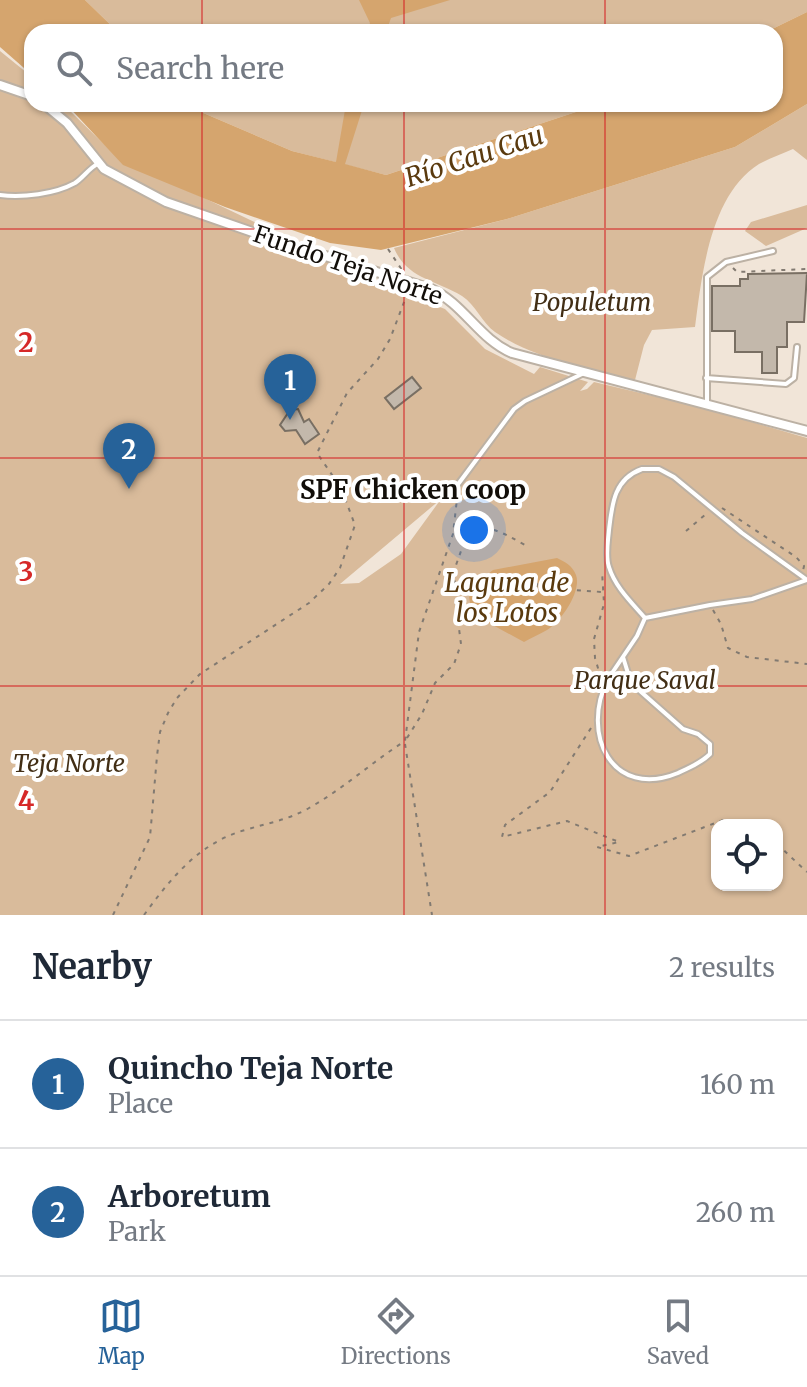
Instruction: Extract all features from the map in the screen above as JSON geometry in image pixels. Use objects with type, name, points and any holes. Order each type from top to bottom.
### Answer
[{"type":"street","points":[[0,85],[24,93]]},
{"type":"street","name":"Fundo Teja Norte","points":[[54,112],[67,123],[110,174],[166,202],[449,298],[492,342],[504,350],[807,431]]},
{"type":"lane","points":[[0,195],[12,197],[50,191],[76,182],[89,168],[99,163]]},
{"type":"lane","points":[[707,404],[707,277],[726,262],[773,251]]},
{"type":"lane","points":[[706,378],[786,384],[794,378],[797,347]]},
{"type":"lane","points":[[459,483],[514,409],[584,372]]},
{"type":"lane","points":[[645,618],[618,585],[608,566],[607,546],[613,499],[620,484],[631,473],[642,469],[659,469],[674,477],[742,533],[807,580]]},
{"type":"lane","points":[[623,657],[631,683],[683,729],[698,734],[710,744],[710,754],[701,763],[660,780],[637,777],[618,769],[603,754],[597,737],[604,685],[645,618],[752,599],[807,580]]},
{"type":"path","points":[[113,915],[150,837],[160,732],[177,698],[200,674],[309,603],[340,568],[355,525],[341,488],[317,453],[347,393],[378,359],[404,307],[409,282],[388,249]]},
{"type":"path","points":[[726,262],[737,272],[807,269]]},
{"type":"path","points":[[432,915],[405,741],[419,632],[453,534],[459,483]]},
{"type":"path","points":[[453,534],[470,526],[499,530],[527,546]]},
{"type":"path","points":[[144,915],[181,868],[207,846],[246,829],[286,820],[340,788],[405,741],[422,714],[435,683],[454,664],[461,644],[454,590],[456,565],[470,526]]},
{"type":"path","points":[[603,565],[604,604],[594,639],[595,658],[604,685]]},
{"type":"path","points":[[547,588],[603,592]]},
{"type":"path","points":[[710,605],[721,624],[728,648],[747,657],[807,664]]},
{"type":"path","points":[[598,717],[550,792],[505,825],[502,837],[567,821],[619,842],[597,847],[629,856],[711,825]]},
{"type":"path","points":[[783,850],[807,872]]},
{"type":"green space","points":[[85,0],[807,0],[807,12],[782,24],[110,24]]},
{"type":"green space","points":[[0,51],[24,70],[24,112],[71,112],[124,164],[202,197],[342,264],[340,270],[445,309],[485,349],[534,374],[540,367],[588,382],[580,391],[594,382],[704,408],[807,438],[807,915],[0,915]],"holes":[[[441,499],[401,554],[359,583],[340,584]]]},
{"type":"green space","name":"Populetum","points":[[807,104],[807,160],[793,149],[759,164],[742,178],[729,195],[711,237],[695,327],[652,330],[644,345],[635,380],[563,362],[511,342],[490,328],[462,296],[414,273],[394,248],[507,219],[735,147]]},
{"type":"green space","points":[[201,112],[576,112],[386,175],[292,151]]},
{"type":"green space","points":[[807,205],[807,228],[766,246],[745,231],[751,222]]},
{"type":"water","points":[[0,0],[85,0],[110,24],[24,24],[24,68],[0,47]]},
{"type":"water","points":[[359,0],[450,0],[391,18],[389,24],[370,23]]},
{"type":"water","name":"Río Cau Cau","points":[[807,12],[807,104],[735,147],[507,219],[381,250],[330,243],[225,207],[123,165],[73,112],[201,112],[292,151],[336,162],[345,112],[361,112],[345,164],[386,175],[576,112],[783,112],[782,24]]},
{"type":"water","name":"Laguna de los Lotos","points":[[557,558],[572,569],[577,582],[569,606],[547,630],[524,642],[478,617],[471,608],[469,597],[478,582],[493,570]]},
{"type":"building","points":[[807,273],[804,322],[787,322],[787,347],[777,347],[777,373],[762,373],[762,352],[735,352],[735,331],[712,331],[712,286],[740,286],[740,279],[748,279],[748,274]]},
{"type":"building","points":[[412,377],[421,388],[394,409],[385,398]]},
{"type":"building","points":[[298,409],[304,422],[309,419],[319,434],[305,444],[296,430],[285,431],[280,425],[290,410]]},
{"type":"place","name":"Quincho Teja Norte","points":[[290,420]]},
{"type":"place","name":"Arboretum","points":[[129,489]]},
{"type":"district","name":"SPF Chicken coop","points":[[413,489]]},
{"type":"park label","name":"Parque Saval","points":[[645,680]]},
{"type":"park label","name":"Teja Norte","points":[[69,763]]}]
